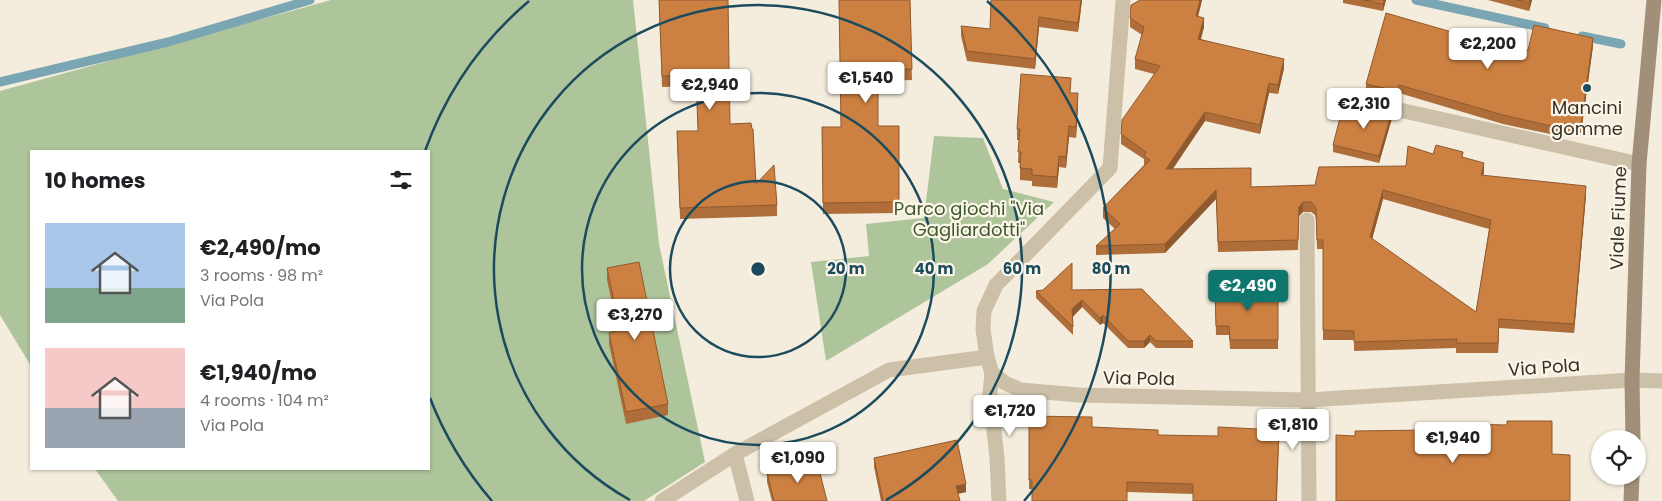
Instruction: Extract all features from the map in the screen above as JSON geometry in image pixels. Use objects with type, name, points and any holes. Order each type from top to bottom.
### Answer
[{"type":"street","points":[[999,501],[997,458],[990,393],[992,373],[987,357],[983,329],[984,311],[996,285],[1110,168],[1123,0]]},
{"type":"street","name":"Viale Fiume","points":[[1633,430],[1632,380],[1639,164],[1654,0]]},
{"type":"street","points":[[1338,96],[1639,164]]},
{"type":"street","points":[[1307,220],[1309,501]]},
{"type":"street","points":[[662,501],[735,454],[889,370],[987,357]]},
{"type":"street","name":"Via Pola","points":[[992,373],[1004,383],[1021,390],[1079,395],[1308,400],[1632,380],[1662,381]]},
{"type":"street","points":[[735,454],[747,501]]},
{"type":"street","points":[[1631,501],[1632,485]]},
{"type":"green space","points":[[331,0],[633,0],[659,244],[705,462],[644,501],[118,501],[96,470],[430,470],[430,150],[30,150],[30,364],[0,315],[0,91]]},
{"type":"green space","name":"Parco giochi \"Via Gagliardotti\"","points":[[934,136],[983,138],[1003,189],[1054,202],[988,264],[826,361],[811,262],[869,256],[866,224],[924,218]]},
{"type":"building","points":[[659,0],[728,0],[730,124],[751,123],[753,129],[756,184],[774,165],[777,205],[680,208],[677,131],[698,131],[696,75],[662,76]]},
{"type":"building","points":[[839,0],[910,0],[912,69],[878,70],[878,126],[899,126],[899,202],[823,203],[822,127],[841,127]]},
{"type":"building","points":[[991,0],[1081,0],[1078,23],[1039,17],[1035,59],[967,51],[961,26],[990,29]]},
{"type":"building","points":[[1140,0],[1200,0],[1196,16],[1204,18],[1198,39],[1284,59],[1278,85],[1269,83],[1260,125],[1205,112],[1166,169],[1251,168],[1251,187],[1315,185],[1319,167],[1406,166],[1408,146],[1433,154],[1436,145],[1463,152],[1462,157],[1484,163],[1481,175],[1586,186],[1574,324],[1499,319],[1498,343],[1456,343],[1457,339],[1354,342],[1354,331],[1323,330],[1323,240],[1317,240],[1316,210],[1311,202],[1303,202],[1299,207],[1298,240],[1218,242],[1216,190],[1165,244],[1096,246],[1120,224],[1103,208],[1150,160],[1144,156],[1146,152],[1121,134],[1122,120],[1160,66],[1135,59],[1144,27],[1130,18],[1131,5]],"holes":[[[1383,190],[1491,220],[1476,312],[1370,237]]]},
{"type":"building","points":[[1364,0],[1384,0],[1383,4]]},
{"type":"building","points":[[1517,0],[1530,0],[1529,3]]},
{"type":"building","points":[[1386,13],[1462,35],[1463,33],[1528,50],[1534,25],[1593,38],[1581,125],[1565,123],[1564,129],[1503,115],[1399,85],[1397,91],[1366,84]]},
{"type":"building","points":[[1021,74],[1071,78],[1070,93],[1078,93],[1076,127],[1069,126],[1066,157],[1059,156],[1057,177],[1032,175],[1032,169],[1020,168],[1021,152],[1018,152],[1020,129],[1017,129]]},
{"type":"building","points":[[1360,104],[1392,111],[1379,156],[1333,145],[1341,114],[1356,118]]},
{"type":"building","points":[[639,262],[668,404],[626,412],[609,333],[620,330],[607,268]]},
{"type":"building","points":[[1072,263],[1072,290],[1142,289],[1193,341],[1156,341],[1150,335],[1144,341],[1128,341],[1103,315],[1100,318],[1082,300],[1072,309],[1073,327],[1036,291],[1043,290]]},
{"type":"building","points":[[1278,286],[1278,340],[1230,340],[1229,326],[1216,326],[1215,287]]},
{"type":"building","points":[[1029,416],[1092,417],[1092,427],[1158,430],[1158,435],[1218,436],[1218,427],[1279,430],[1276,501],[1193,501],[1193,484],[1127,482],[1127,501],[1032,501],[1032,480],[1029,480]]},
{"type":"building","points":[[1507,421],[1552,421],[1552,454],[1570,455],[1570,501],[1336,501],[1336,435],[1355,436],[1355,431],[1426,430],[1426,423],[1507,425]]},
{"type":"building","points":[[957,440],[966,484],[956,486],[960,501],[883,501],[874,458]]},
{"type":"building","points":[[817,461],[827,501],[774,501],[767,473]]},
{"type":"waterway","points":[[0,82],[168,42],[310,0]]},
{"type":"waterway","points":[[1416,0],[1545,28]]},
{"type":"waterway","points":[[1582,36],[1621,44]]},
{"type":"place","name":"Mancini gomme","points":[[1587,88]]}]
